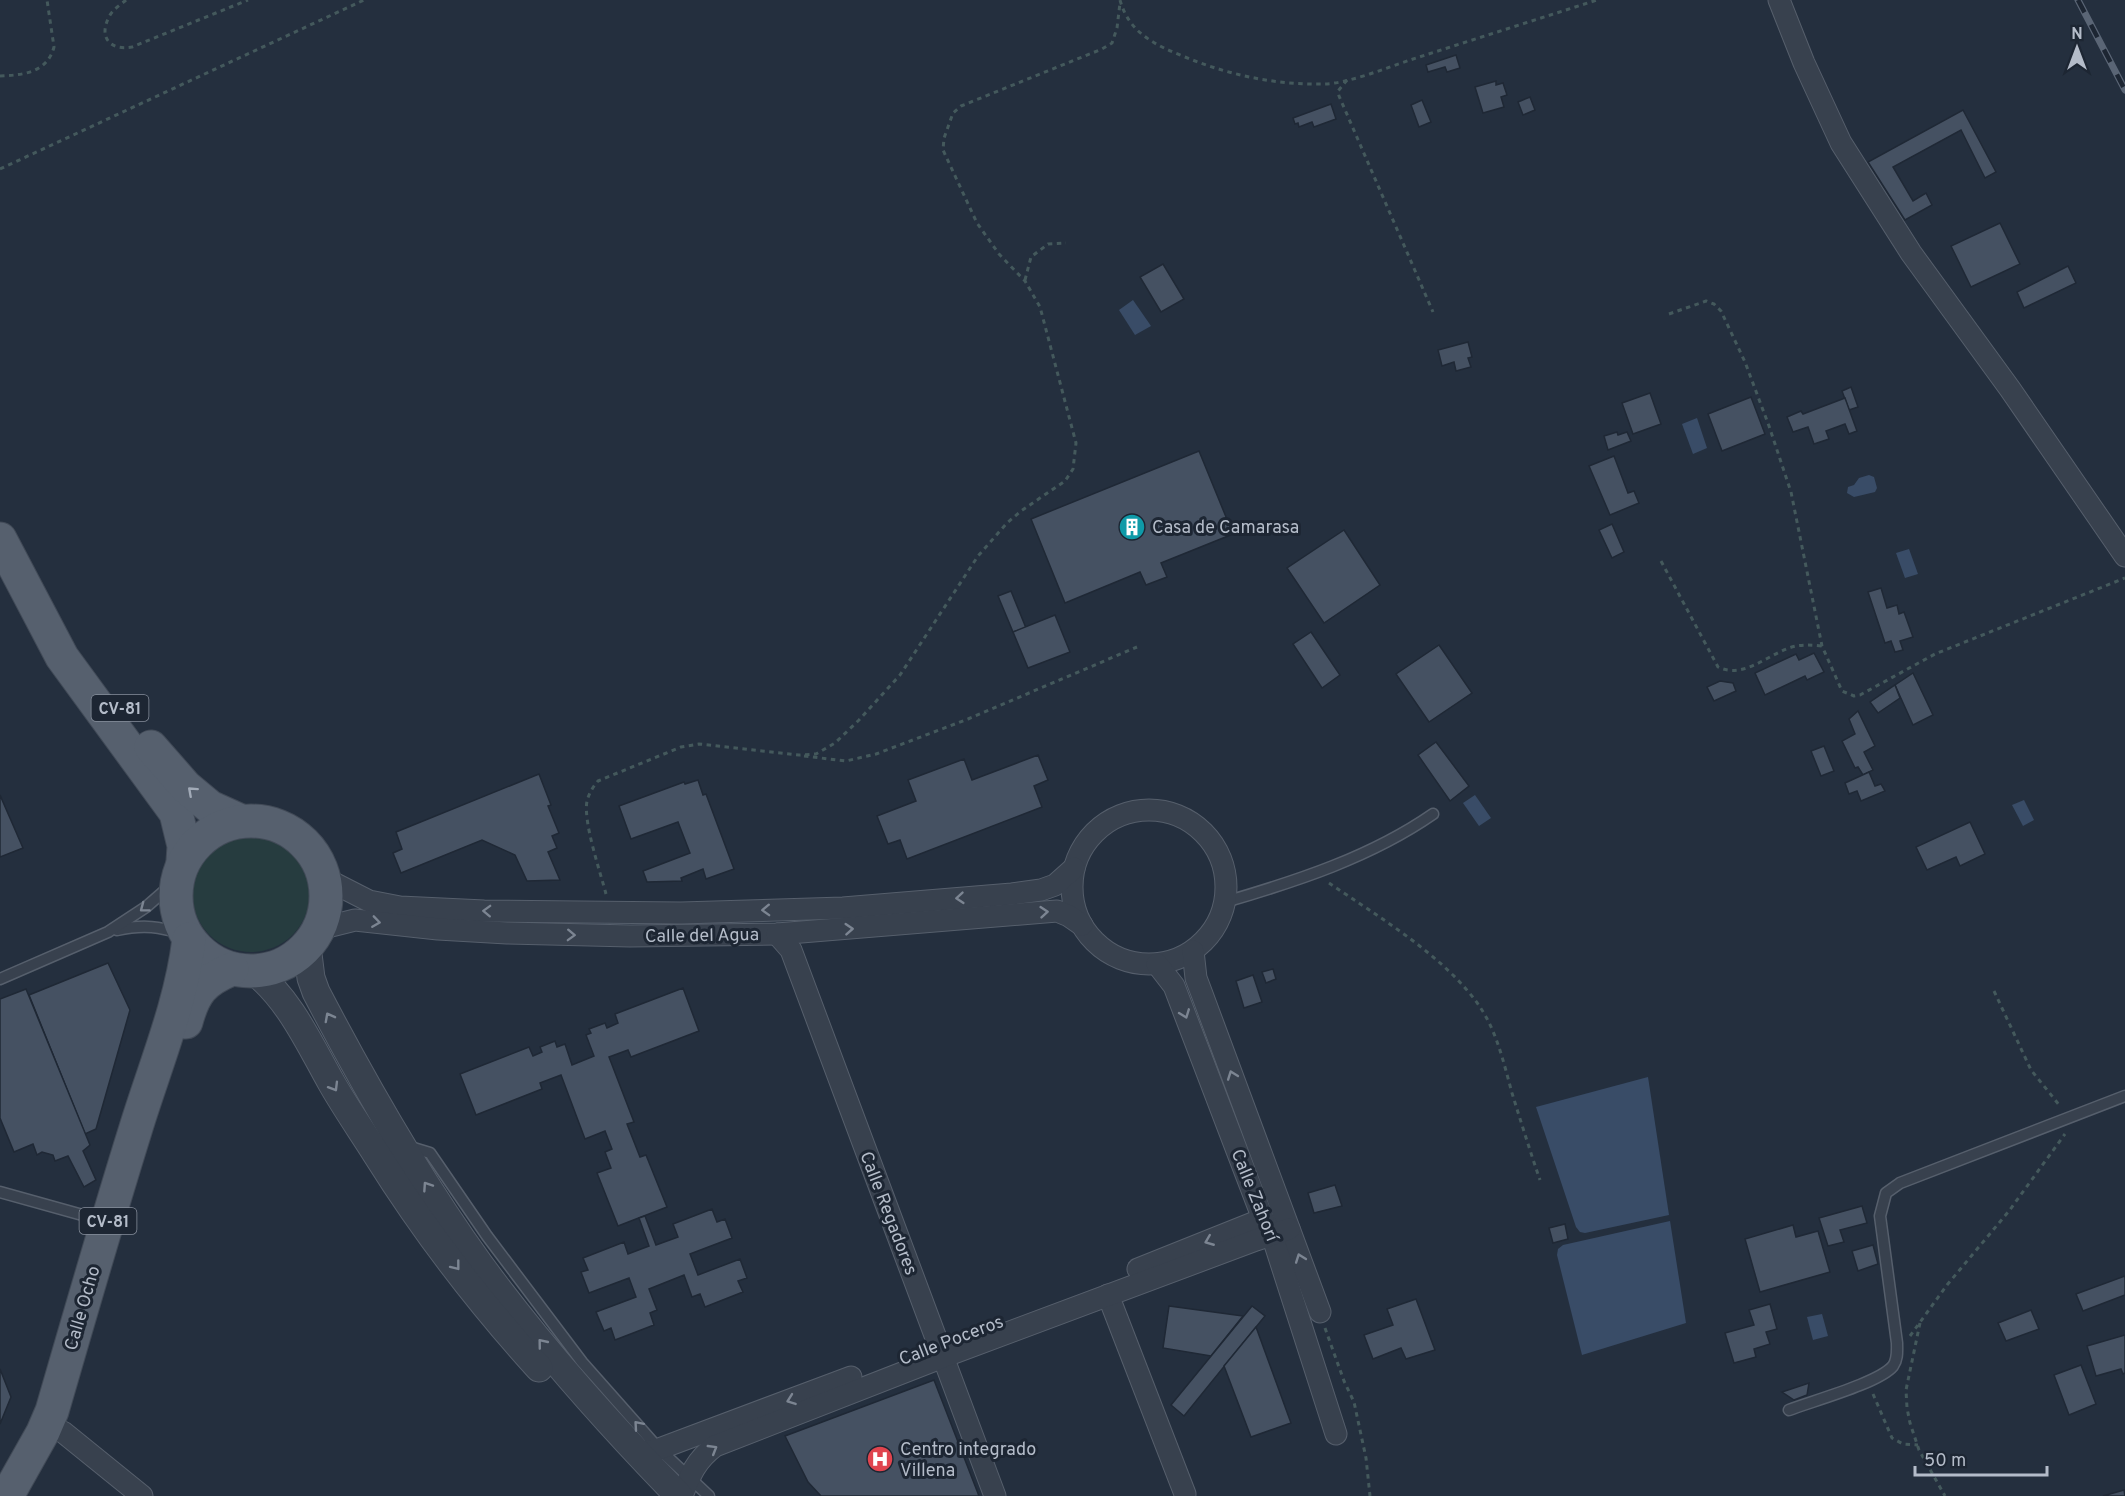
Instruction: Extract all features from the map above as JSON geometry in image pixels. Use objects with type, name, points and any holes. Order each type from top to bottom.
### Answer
[{"type":"main road","name":"CV-81","points":[[0,539],[63,657],[176,813],[184,846],[180,870]]},
{"type":"main road","name":"CV-81","points":[[19,574],[66,640],[163,762],[186,787],[210,807],[241,821]]},
{"type":"main road","points":[[241,821],[263,821],[284,828],[302,841],[316,858],[324,878],[326,904],[313,937],[292,959],[274,967],[243,970],[215,962],[201,952],[187,936],[176,907],[180,870],[194,846],[207,834],[223,825],[241,821]]},
{"type":"main road","name":"Calle Ocho","points":[[7,1496],[43,1432],[52,1411],[135,1129],[186,970],[187,936]]},
{"type":"main road","name":"Calle Ocho","points":[[24,1496],[63,1432],[190,1007],[197,992],[216,975],[243,970]]},
{"type":"street","points":[[1779,0],[1804,63],[1847,152],[1911,253],[2017,398],[2125,556]]},
{"type":"street","points":[[1142,810],[1166,812],[1188,821],[1207,836],[1220,856],[1226,879],[1225,902],[1219,921],[1208,938],[1193,951],[1176,960],[1157,964],[1134,963],[1113,956],[1095,943],[1082,925],[1074,907],[1071,888],[1074,868],[1083,846],[1099,828],[1119,816],[1142,810]]},
{"type":"street","name":"Calle del Agua","points":[[324,878],[369,902],[386,906],[484,911],[741,912],[843,908],[1012,894],[1041,890],[1055,885],[1074,868]]},
{"type":"street","name":"Calle del Agua","points":[[313,937],[356,920],[438,929],[630,936],[777,934],[1057,911],[1082,925]]},
{"type":"street","name":"Calle Regadores","points":[[808,932],[804,944],[803,960],[945,1349],[994,1496]]},
{"type":"street","name":"Calle Regadores","points":[[777,934],[791,950],[945,1349],[1008,1496]]},
{"type":"street","points":[[313,937],[310,972],[316,992],[358,1071],[448,1218],[493,1281],[574,1383],[648,1451],[683,1490]]},
{"type":"street","name":"Calle Zahorí","points":[[1193,951],[1196,978],[1275,1228],[1336,1434]]},
{"type":"street","name":"Calle Zahorí","points":[[1157,964],[1174,986],[1275,1228],[1320,1312]]},
{"type":"street","points":[[243,970],[275,989],[286,1003],[381,1162],[430,1232],[487,1306],[537,1366],[660,1496]]},
{"type":"street","name":"Calle Poceros","points":[[683,1490],[702,1456],[715,1446],[945,1349],[1275,1228]]},
{"type":"street","name":"Calle Poceros","points":[[648,1451],[1108,1295],[1275,1228]]},
{"type":"street","points":[[1108,1295],[1185,1494]]},
{"type":"street","points":[[63,1432],[142,1496]]},
{"type":"lane","points":[[1225,902],[1316,873],[1407,832],[1433,814]]},
{"type":"lane","points":[[0,979],[108,932],[146,907],[180,870]]},
{"type":"lane","points":[[108,932],[130,927],[154,926],[187,936]]},
{"type":"lane","points":[[1789,1410],[1869,1381],[1889,1370],[1896,1361],[1880,1216],[1886,1193],[1900,1183],[2125,1096]]},
{"type":"lane","points":[[0,1192],[108,1222]]},
{"type":"lane","points":[[683,1490],[709,1496]]},
{"type":"path","points":[[0,76],[36,71],[52,54],[54,47],[47,0]]},
{"type":"path","points":[[126,0],[109,16],[105,33],[108,41],[121,49],[132,47],[248,0]]},
{"type":"path","points":[[0,169],[364,0]]},
{"type":"path","points":[[1120,2],[1129,22],[1139,34],[1176,54],[1214,69],[1248,77],[1278,82],[1325,85],[1597,0]]},
{"type":"path","points":[[798,755],[816,754],[835,743],[859,720],[900,675],[978,556],[1014,517],[1065,481],[1073,469],[1076,443],[1040,307],[1025,281],[999,254],[977,223],[943,150],[952,113],[961,106],[1046,73],[1112,43],[1117,28],[1120,2]]},
{"type":"path","points":[[1348,79],[1338,91],[1433,312]]},
{"type":"path","points":[[1025,281],[1030,257],[1048,244],[1066,243]]},
{"type":"path","points":[[1669,314],[1706,301],[1714,304],[1721,311],[1745,362],[1791,492],[1822,646],[1842,691],[1854,696],[1860,695],[1935,654],[2125,578]]},
{"type":"path","points":[[1661,561],[1718,667],[1726,671],[1738,671],[1787,649],[1802,645],[1822,646]]},
{"type":"path","points":[[611,913],[588,823],[586,804],[590,792],[598,781],[681,747],[699,744],[719,744],[846,761],[876,754],[968,719],[1137,647]]},
{"type":"path","points":[[1316,873],[1436,960],[1454,976],[1481,1008],[1502,1057],[1540,1180]]},
{"type":"path","points":[[1897,1354],[1947,1285],[2009,1211],[2071,1125],[2070,1117],[2031,1070],[1994,991]]},
{"type":"path","points":[[1320,1312],[1344,1381],[1354,1402],[1366,1458],[1370,1496]]},
{"type":"path","points":[[1921,1322],[1906,1390],[1910,1423],[1918,1445],[1945,1496]]},
{"type":"path","points":[[1869,1381],[1892,1438],[1903,1444],[1918,1445]]},
{"type":"green space","points":[[251,834],[274,838],[293,851],[306,870],[310,893],[306,916],[293,935],[274,948],[251,952],[228,948],[209,935],[196,916],[192,893],[196,870],[209,851],[228,838]]},
{"type":"water","points":[[1133,300],[1151,326],[1135,335],[1119,310]]},
{"type":"water","points":[[1697,418],[1707,448],[1693,454],[1682,424]]},
{"type":"water","points":[[1869,475],[1874,477],[1877,488],[1875,492],[1854,497],[1847,493],[1848,487],[1854,485],[1859,478]]},
{"type":"water","points":[[1909,549],[1918,574],[1905,578],[1896,553]]},
{"type":"water","points":[[1475,795],[1491,818],[1479,826],[1463,803]]},
{"type":"water","points":[[2024,800],[2034,820],[2023,826],[2012,805]]},
{"type":"water","points":[[1648,1077],[1669,1215],[1585,1233],[1580,1232],[1576,1227],[1536,1107]]},
{"type":"water","points":[[1670,1221],[1686,1323],[1582,1355],[1557,1255],[1558,1249],[1563,1245]]},
{"type":"water","points":[[1822,1314],[1828,1336],[1813,1340],[1807,1317]]},
{"type":"building","points":[[1456,55],[1460,68],[1447,72],[1445,67],[1428,72],[1426,65]]},
{"type":"building","points":[[1496,81],[1496,85],[1503,83],[1507,95],[1501,97],[1504,107],[1483,113],[1475,87]]},
{"type":"building","points":[[1530,97],[1535,110],[1523,115],[1518,102]]},
{"type":"building","points":[[1422,100],[1431,122],[1419,127],[1411,105]]},
{"type":"building","points":[[1331,104],[1336,119],[1314,127],[1312,122],[1299,127],[1298,123],[1295,124],[1293,118]]},
{"type":"building","points":[[1963,110],[1996,172],[1985,178],[1961,130],[1893,167],[1913,201],[1926,193],[1932,205],[1905,220],[1868,162]]},
{"type":"building","points":[[2000,223],[2020,264],[1971,287],[1951,246]]},
{"type":"building","points":[[1163,264],[1184,299],[1161,312],[1140,277]]},
{"type":"building","points":[[2068,266],[2076,283],[2024,308],[2017,292]]},
{"type":"building","points":[[1468,342],[1472,357],[1468,358],[1471,367],[1456,371],[1454,362],[1442,366],[1438,350]]},
{"type":"building","points":[[1851,387],[1858,407],[1849,410],[1842,391]]},
{"type":"building","points":[[1650,393],[1661,424],[1633,434],[1622,403]]},
{"type":"building","points":[[1751,397],[1765,434],[1722,451],[1708,414]]},
{"type":"building","points":[[1845,398],[1857,431],[1849,434],[1845,424],[1826,431],[1829,439],[1814,444],[1808,427],[1793,432],[1787,417],[1801,411],[1803,414]]},
{"type":"building","points":[[1617,432],[1618,435],[1627,432],[1631,441],[1608,450],[1604,436]]},
{"type":"building","name":"Casa de Camarasa","points":[[1199,451],[1233,534],[1161,563],[1167,577],[1146,585],[1140,572],[1065,603],[1031,519]]},
{"type":"building","points":[[1614,456],[1628,493],[1634,491],[1639,503],[1610,515],[1589,466]]},
{"type":"building","points":[[1612,524],[1624,552],[1612,558],[1599,530]]},
{"type":"building","points":[[1344,530],[1380,585],[1324,623],[1287,568]]},
{"type":"building","points":[[1881,588],[1887,608],[1897,605],[1899,614],[1904,612],[1913,637],[1900,641],[1903,650],[1895,652],[1891,641],[1885,643],[1868,592]]},
{"type":"building","points":[[1011,591],[1026,628],[1013,632],[998,596]]},
{"type":"building","points":[[1055,615],[1070,652],[1028,668],[1013,632]]},
{"type":"building","points":[[1311,632],[1340,675],[1322,688],[1293,644]]},
{"type":"building","points":[[1439,645],[1472,693],[1429,722],[1396,674]]},
{"type":"building","points":[[1814,653],[1824,672],[1807,680],[1805,676],[1765,695],[1755,673],[1796,654],[1799,660]]},
{"type":"building","points":[[1913,673],[1933,715],[1913,725],[1895,685]]},
{"type":"building","points":[[1720,681],[1733,683],[1736,691],[1714,701],[1707,687]]},
{"type":"building","points":[[1895,685],[1900,698],[1878,713],[1870,702]]},
{"type":"building","points":[[1858,711],[1875,746],[1864,752],[1873,770],[1863,775],[1858,767],[1855,768],[1842,741],[1855,734],[1849,719]]},
{"type":"building","points":[[1436,742],[1469,786],[1450,801],[1418,755]]},
{"type":"building","points":[[1824,746],[1834,771],[1821,776],[1811,751]]},
{"type":"building","points":[[1038,755],[1048,780],[1034,786],[1042,807],[907,859],[900,840],[888,844],[877,816],[916,801],[908,780],[964,759],[972,780]]},
{"type":"building","points":[[1869,772],[1875,786],[1881,784],[1885,791],[1861,801],[1857,791],[1849,794],[1845,783]]},
{"type":"building","points":[[539,774],[559,833],[552,836],[557,848],[548,852],[560,880],[527,881],[515,855],[482,840],[401,873],[393,853],[402,849],[396,832]]},
{"type":"building","points":[[698,780],[703,795],[706,794],[734,869],[706,879],[703,869],[681,878],[682,881],[647,882],[643,871],[690,853],[678,822],[631,839],[619,806],[684,782],[685,784]]},
{"type":"building","points":[[0,795],[23,848],[0,857]]},
{"type":"building","points":[[1970,822],[1985,854],[1960,866],[1956,857],[1927,870],[1916,847]]},
{"type":"building","points":[[108,963],[130,1010],[96,1129],[85,1134],[29,995]]},
{"type":"building","points":[[1273,969],[1276,979],[1266,983],[1262,972]]},
{"type":"building","points":[[1253,975],[1262,1002],[1244,1008],[1236,981]]},
{"type":"building","points":[[683,988],[699,1031],[631,1057],[628,1050],[609,1057],[634,1122],[627,1124],[640,1157],[646,1155],[667,1207],[618,1226],[597,1173],[611,1168],[605,1152],[612,1149],[605,1131],[585,1139],[561,1075],[540,1083],[542,1089],[476,1115],[460,1074],[529,1047],[533,1056],[542,1052],[540,1047],[555,1041],[557,1047],[565,1044],[572,1065],[594,1056],[586,1035],[591,1033],[589,1029],[605,1023],[607,1028],[618,1023],[615,1014]]},
{"type":"building","points":[[26,989],[90,1145],[83,1151],[96,1180],[84,1187],[68,1156],[55,1161],[53,1155],[42,1152],[37,1155],[33,1144],[14,1152],[0,1118],[0,999]]},
{"type":"building","points":[[1335,1185],[1342,1206],[1314,1213],[1308,1193]]},
{"type":"building","points":[[1862,1206],[1867,1223],[1840,1230],[1844,1242],[1828,1246],[1819,1218]]},
{"type":"building","points":[[712,1209],[717,1222],[725,1219],[732,1238],[690,1254],[698,1275],[740,1259],[747,1278],[738,1281],[743,1292],[705,1307],[700,1294],[692,1297],[684,1275],[649,1289],[657,1310],[650,1313],[654,1325],[615,1340],[611,1328],[604,1331],[596,1312],[636,1297],[629,1278],[589,1293],[581,1272],[588,1270],[583,1258],[624,1242],[628,1254],[649,1246],[639,1218],[645,1216],[656,1245],[678,1237],[673,1224]]},
{"type":"building","points":[[1565,1224],[1568,1239],[1553,1243],[1549,1228]]},
{"type":"building","points":[[1793,1225],[1796,1237],[1818,1231],[1830,1272],[1760,1292],[1745,1239]]},
{"type":"building","points":[[1873,1245],[1878,1264],[1858,1271],[1852,1251]]},
{"type":"building","points":[[2125,1276],[2125,1295],[2083,1311],[2076,1294]]},
{"type":"building","points":[[1416,1299],[1435,1350],[1406,1359],[1401,1348],[1373,1359],[1364,1335],[1393,1325],[1387,1309]]},
{"type":"building","points":[[1770,1304],[1777,1329],[1766,1332],[1770,1344],[1754,1349],[1756,1357],[1734,1363],[1725,1333],[1754,1325],[1749,1310]]},
{"type":"building","points":[[1169,1306],[1243,1316],[1211,1356],[1163,1348]]},
{"type":"building","points":[[1252,1306],[1265,1316],[1184,1416],[1171,1405]]},
{"type":"building","points":[[2031,1310],[2039,1329],[2006,1341],[1998,1323]]},
{"type":"building","points":[[1256,1327],[1291,1423],[1251,1437],[1224,1366]]},
{"type":"building","points":[[2125,1335],[2125,1373],[2123,1374],[2121,1369],[2096,1376],[2087,1346]]},
{"type":"building","points":[[2081,1365],[2096,1404],[2069,1415],[2054,1375]]},
{"type":"building","points":[[0,1369],[11,1397],[0,1424]]},
{"type":"building","name":"Centro integrado Villena","points":[[934,1380],[979,1496],[821,1496],[808,1482],[785,1436]]},
{"type":"building","points":[[1809,1383],[1807,1395],[1794,1400],[1782,1392]]},
{"type":"building","points":[[2124,1490],[2125,1496],[2103,1496]]},
{"type":"railway","points":[[2078,0],[2125,90]]},
{"type":"place","name":"Casa de Camarasa","points":[[1132,527]]},
{"type":"place","name":"Centro integrado Villena","points":[[880,1459]]}]
